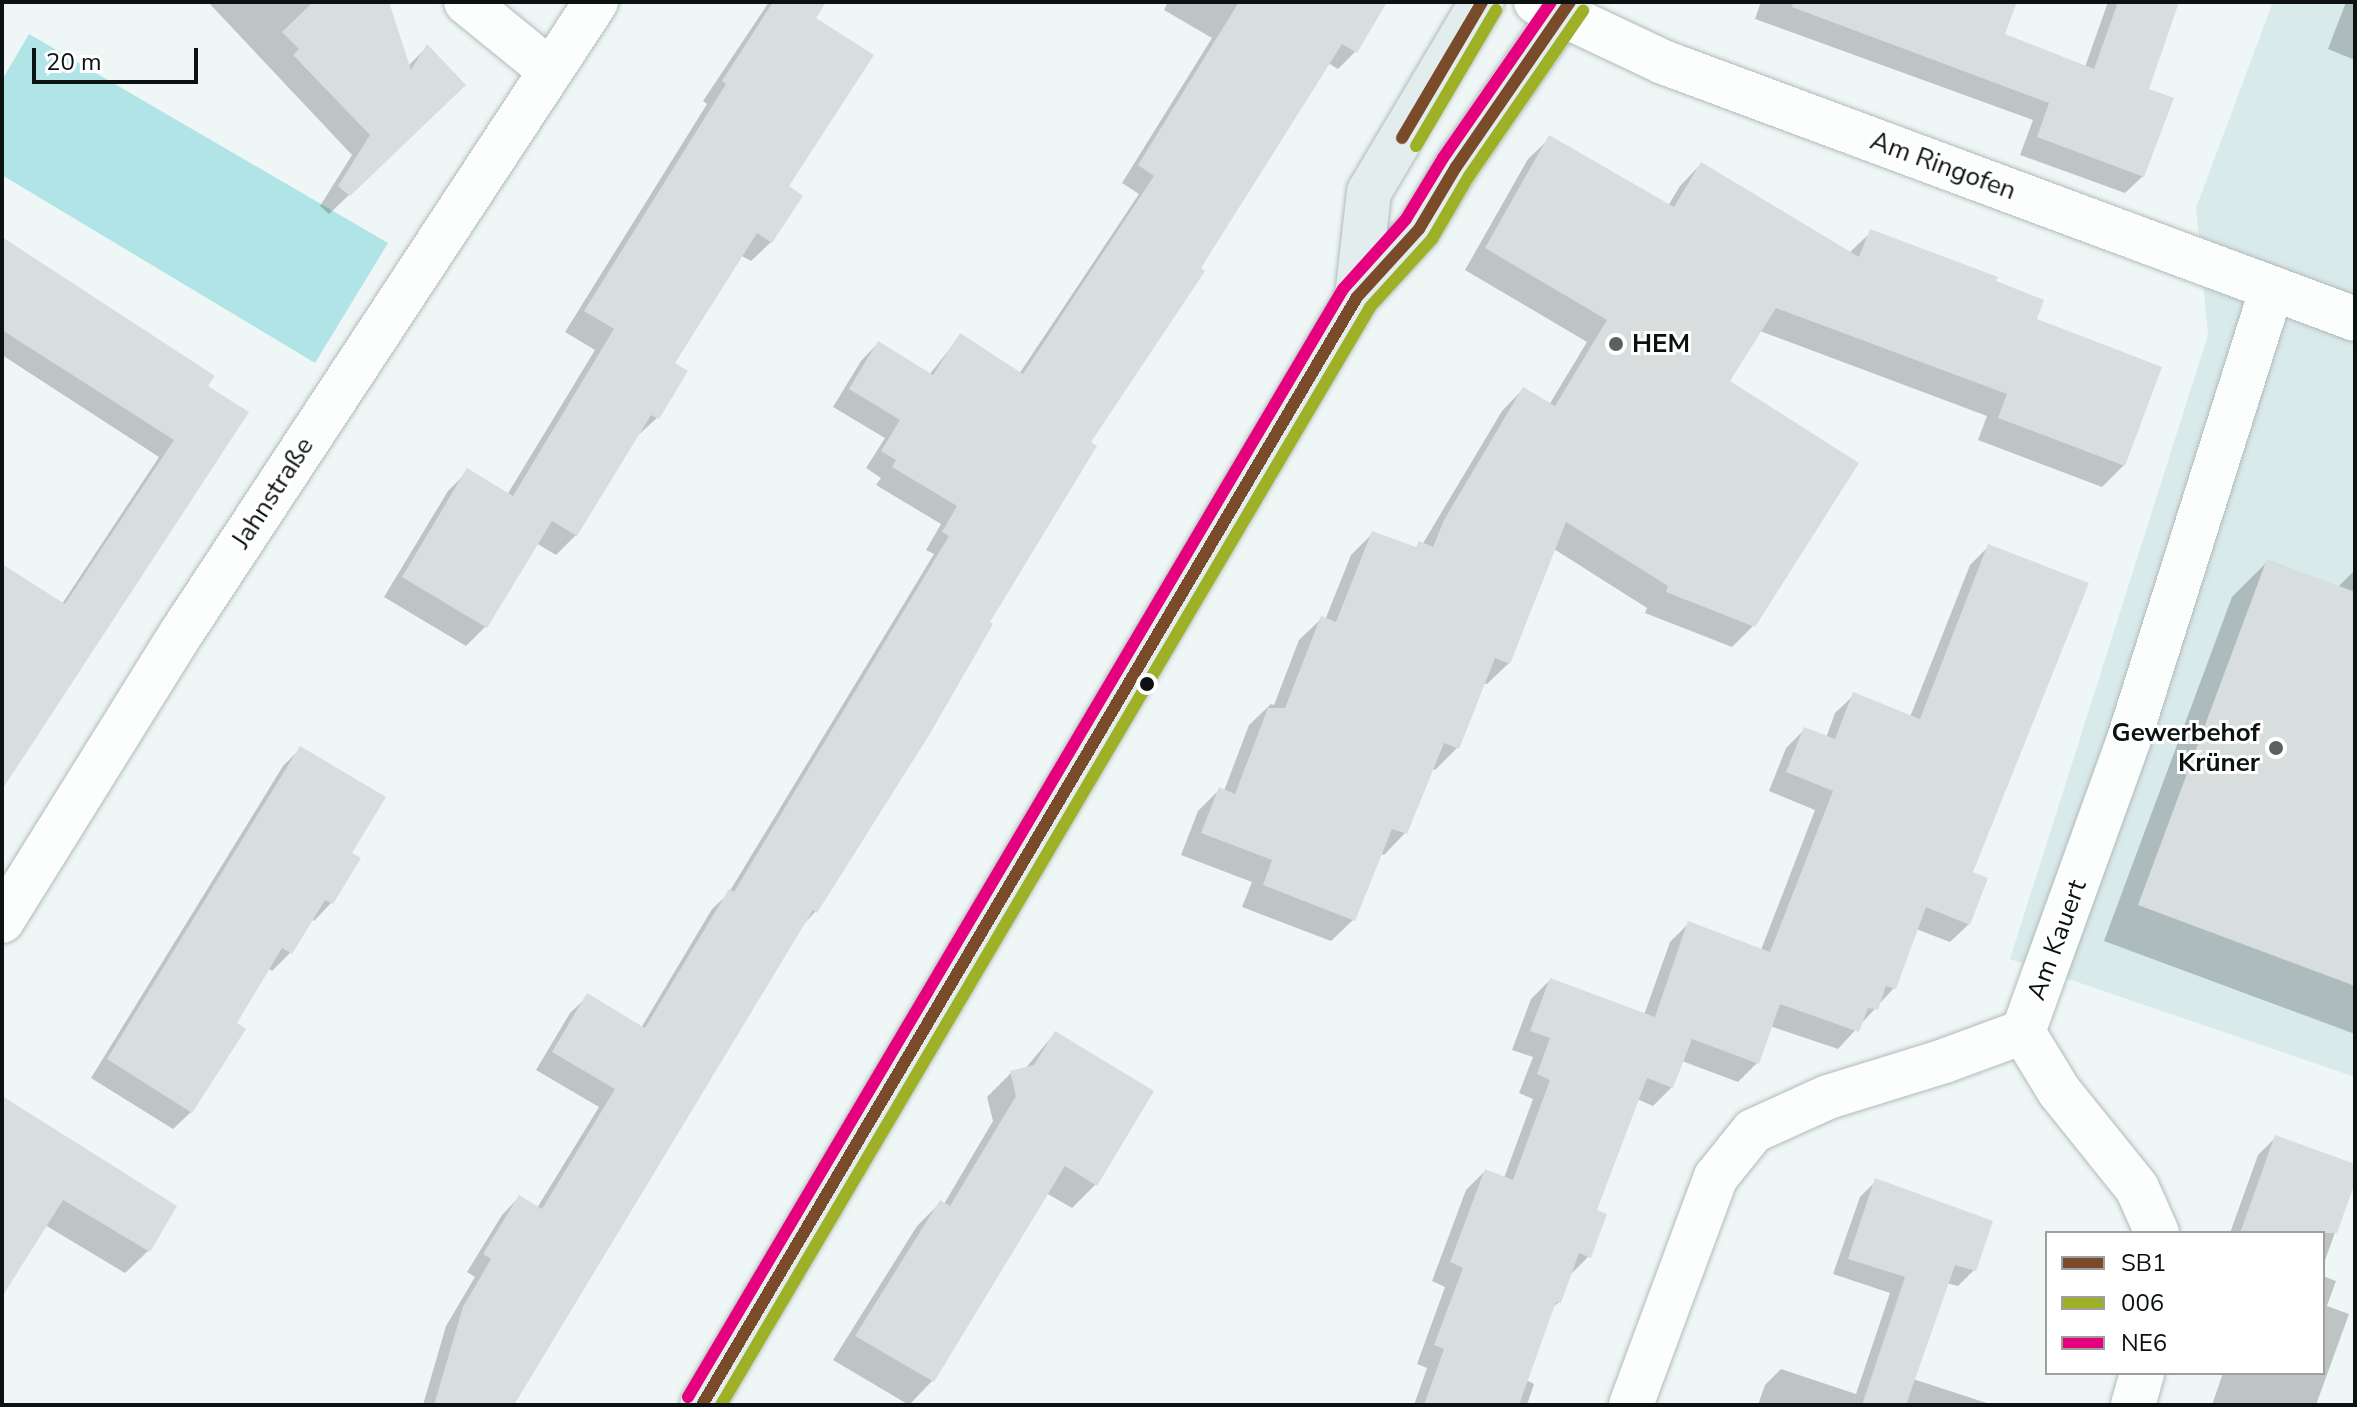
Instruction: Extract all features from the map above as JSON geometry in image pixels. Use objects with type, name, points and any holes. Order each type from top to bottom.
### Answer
[{"type":"main road","points":[[1357,297],[1369,192],[1482,2]]},
{"type":"main road","points":[[702,1405],[1357,297],[1419,229],[1556,7]]},
{"type":"street","points":[[466,2],[551,71]]},
{"type":"street","name":"Jahnstraße","points":[[2,921],[182,632],[596,2]]},
{"type":"street","name":"Am Ringofen","points":[[1556,7],[1663,62],[2355,319]]},
{"type":"street","name":"Am Kauert","points":[[1631,1405],[1716,1177],[1753,1131],[1828,1097],[1944,1061],[2023,1032],[2129,739],[2272,288]]},
{"type":"street","points":[[2023,1032],[2059,1091],[2137,1188],[2156,1231]]},
{"type":"street","points":[[2133,1405],[2141,1375]]},
{"type":"shaded area","points":[[2273,2],[2355,2],[2355,1077],[2010,959],[2208,335],[2196,208]]},
{"type":"shaded area","points":[[29,34],[388,243],[315,363],[2,175],[2,80]]},
{"type":"building","points":[[313,2],[389,2],[411,70],[427,44],[466,85],[350,196],[338,186],[370,135],[293,55],[299,49],[282,32]]},
{"type":"building","points":[[773,2],[826,2],[816,18],[874,55],[789,186],[803,196],[772,243],[757,233],[675,363],[688,371],[659,419],[651,415],[577,536],[552,521],[487,628],[402,577],[467,468],[513,496],[614,329],[584,311],[726,84],[722,81]]},
{"type":"building","points":[[1239,2],[1387,2],[1357,53],[1342,44],[1201,268],[1205,271],[1091,442],[1097,446],[990,622],[993,624],[931,732],[817,913],[813,910],[514,1405],[434,1405],[463,1307],[491,1259],[483,1254],[519,1195],[542,1209],[615,1089],[552,1052],[587,993],[645,1028],[729,889],[734,892],[949,536],[942,532],[957,506],[892,467],[896,460],[881,451],[900,420],[849,389],[878,341],[933,375],[960,333],[1023,374],[1154,176],[1138,165]]},
{"type":"building","points":[[1793,2],[2017,2],[2005,34],[2094,69],[2118,2],[2179,2],[2149,89],[2174,98],[2144,177],[2037,137],[2049,103],[1792,7]]},
{"type":"building","points":[[1549,135],[1674,207],[1701,162],[1859,257],[1870,229],[1998,277],[1996,281],[2044,300],[2037,319],[2162,367],[2125,466],[1998,418],[2007,394],[1776,308],[1730,381],[1859,463],[1755,627],[1666,592],[1668,586],[1566,522],[1510,664],[1495,658],[1459,749],[1444,743],[1407,834],[1392,829],[1355,921],[1263,885],[1272,860],[1201,833],[1219,787],[1235,794],[1268,708],[1285,708],[1321,616],[1336,622],[1372,531],[1416,547],[1419,541],[1433,547],[1444,520],[1523,387],[1555,406],[1607,320],[1485,248]]},
{"type":"building","points":[[2,237],[215,376],[208,386],[249,412],[2,790],[2,564],[65,604],[174,440],[2,330]]},
{"type":"building","points":[[1988,544],[2089,583],[1973,872],[1988,878],[1970,925],[1926,907],[1896,989],[1886,986],[1878,1010],[1868,1008],[1859,1032],[1780,1004],[1759,1064],[1692,1039],[1673,1088],[1647,1078],[1597,1210],[1607,1214],[1591,1258],[1579,1253],[1561,1303],[1556,1302],[1519,1405],[1424,1405],[1444,1349],[1434,1345],[1463,1268],[1450,1262],[1485,1169],[1513,1180],[1550,1080],[1537,1074],[1550,1038],[1530,1031],[1550,978],[1655,1017],[1688,921],[1770,952],[1833,791],[1786,772],[1804,727],[1835,739],[1853,692],[1920,719]]},
{"type":"building","name":"Gewerbehof Krüner","points":[[2267,559],[2355,592],[2355,986],[2138,905]]},
{"type":"building","points":[[300,746],[386,797],[352,853],[361,858],[333,904],[325,900],[292,954],[282,948],[237,1023],[246,1029],[192,1113],[107,1059]]},
{"type":"building","points":[[1055,1031],[1154,1091],[1097,1186],[1065,1166],[934,1382],[855,1336],[940,1200],[950,1206],[1016,1096],[1010,1071],[1034,1065]]},
{"type":"building","points":[[2,1096],[177,1206],[150,1252],[63,1200],[2,1297]]},
{"type":"building","points":[[2275,1135],[2355,1164],[2355,1183],[2337,1233],[2241,1231]]},
{"type":"building","points":[[1875,1178],[1993,1221],[1976,1271],[1955,1265],[1906,1405],[1862,1405],[1905,1277],[1848,1259]]},
{"type":"transit line","name":"SB1","points":[[1402,138],[1482,2]]},
{"type":"transit line","name":"NE6","points":[[688,1397],[1343,289],[1406,219],[1443,158],[1551,2]]},
{"type":"transit line","name":"SB1","points":[[702,1405],[1357,297],[1419,229],[1456,167],[1570,2]]},
{"type":"transit line","name":"006","points":[[1416,146],[1496,10]]},
{"type":"transit line","name":"006","points":[[721,1405],[1370,307],[1432,239],[1469,176],[1583,11]]},
{"type":"place","name":"HEM","points":[[1616,344]]},
{"type":"place","name":"Gewerbehof Krüner","points":[[2276,748]]}]
